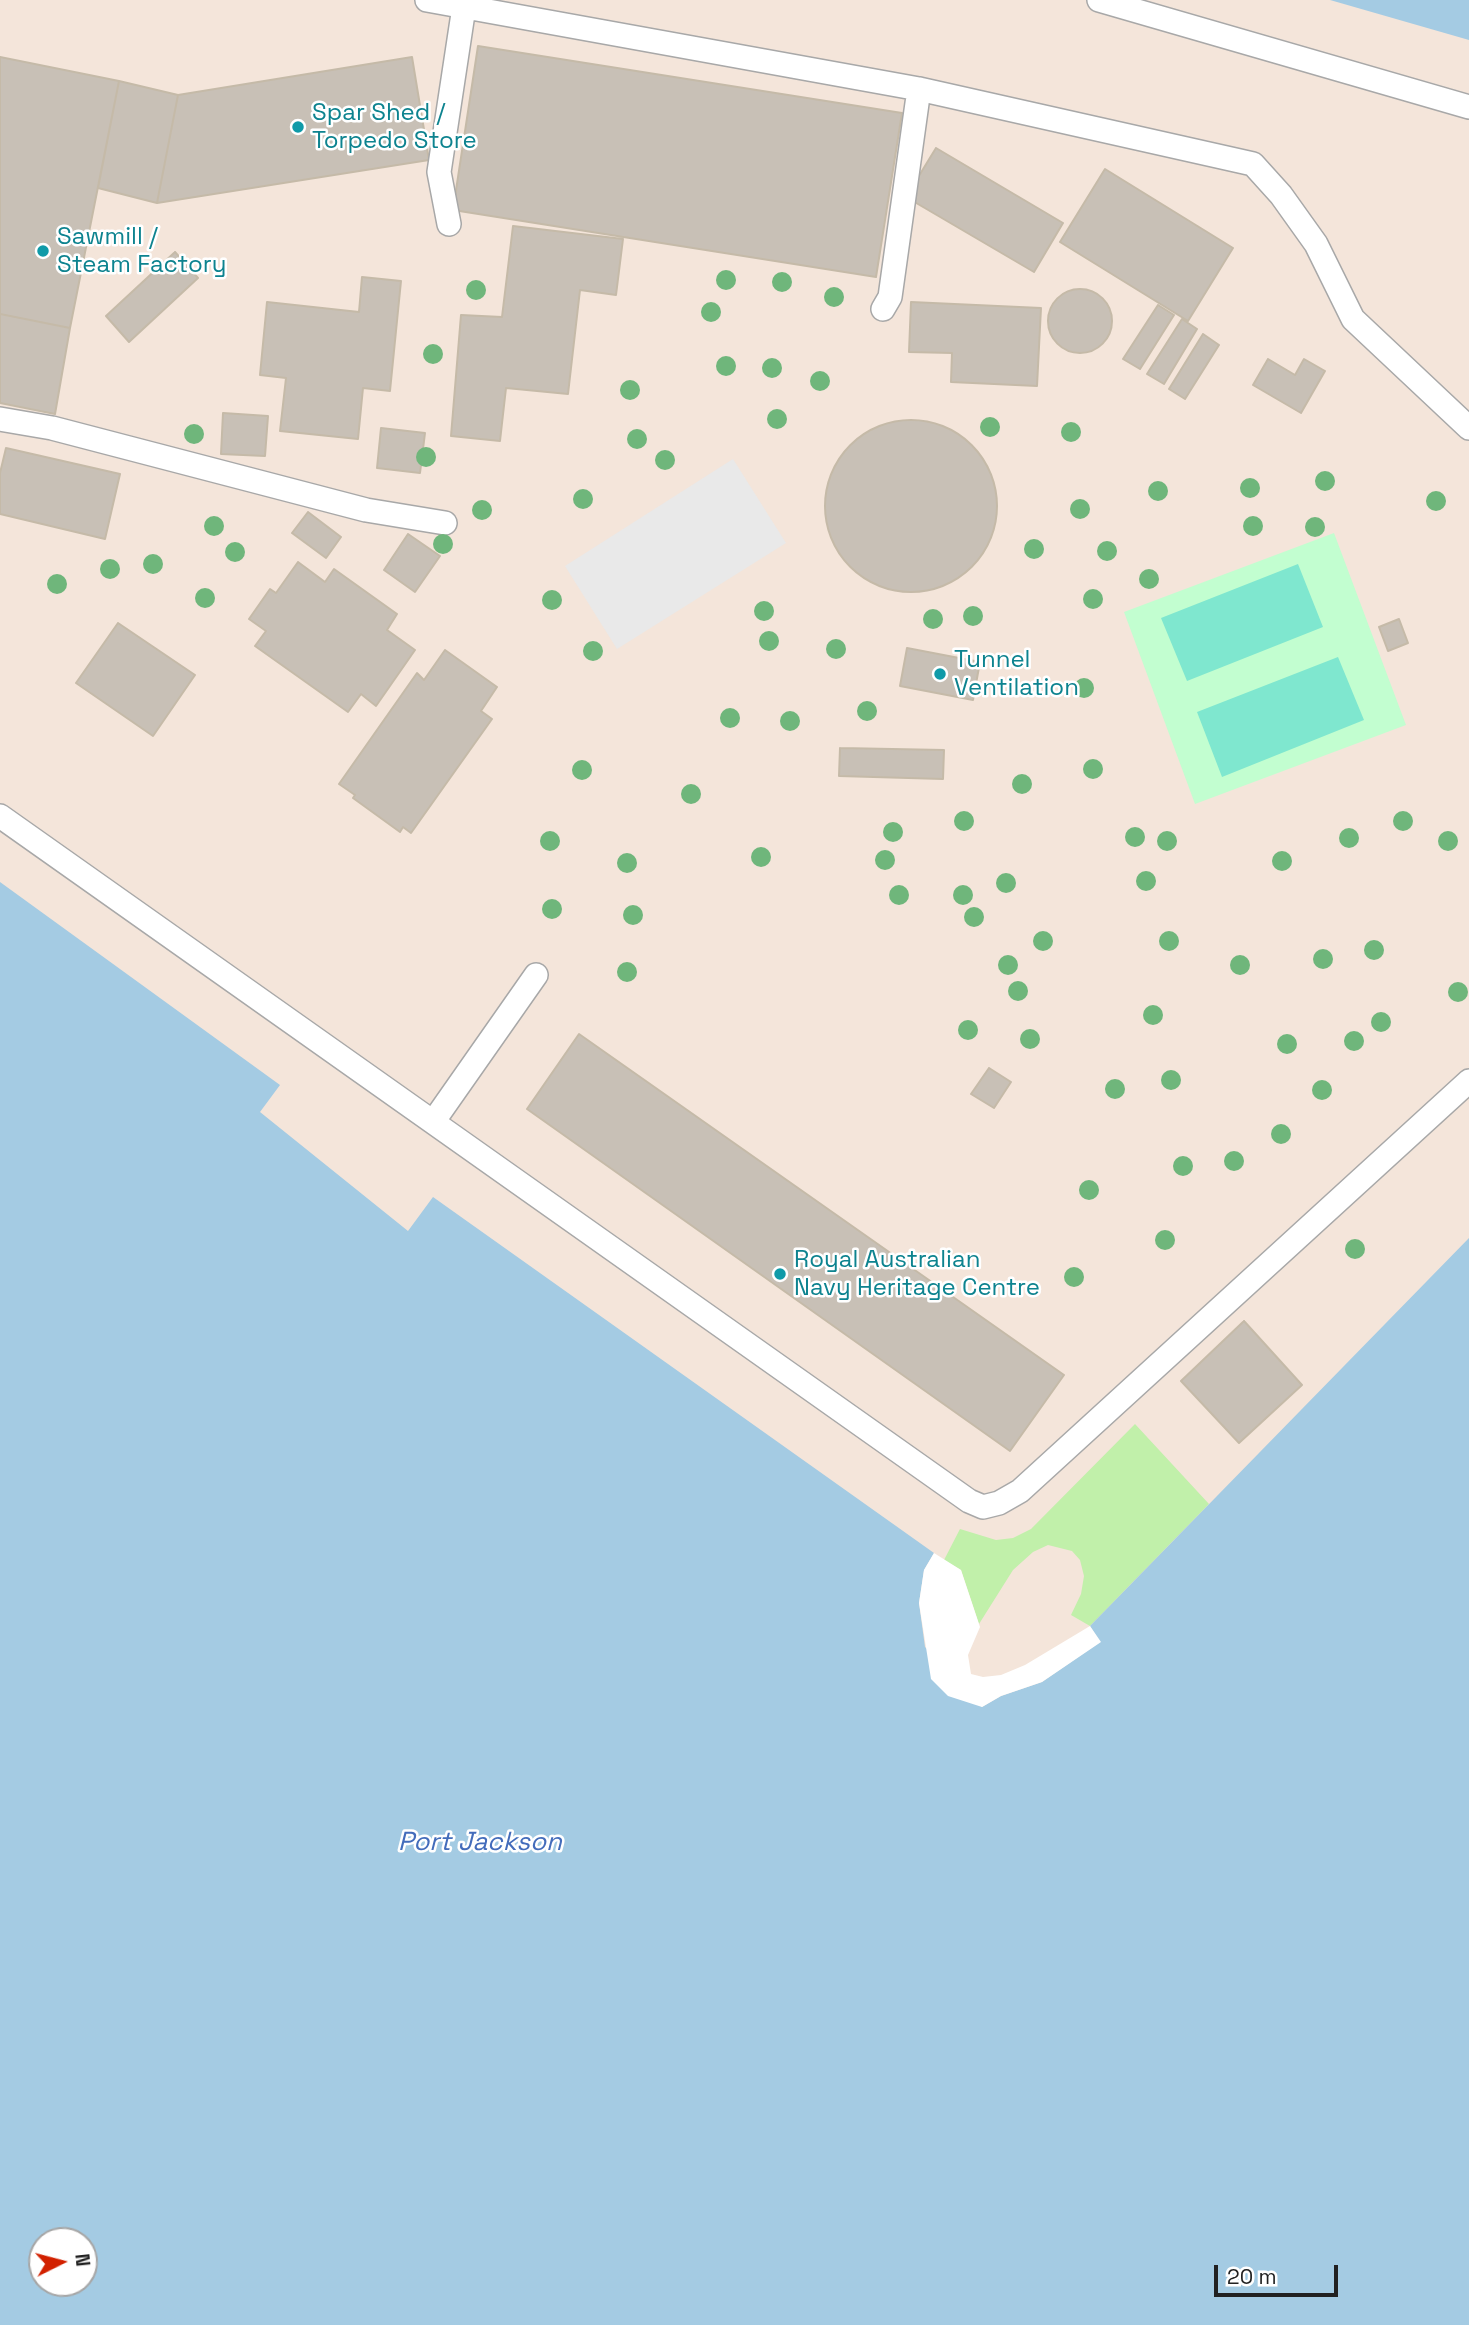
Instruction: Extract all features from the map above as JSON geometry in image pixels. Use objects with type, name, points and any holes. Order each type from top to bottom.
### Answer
[{"type":"lane","points":[[427,0],[919,89],[1253,164],[1281,195],[1316,244],[1353,319],[1469,428]]},
{"type":"lane","points":[[1099,0],[1469,107]]},
{"type":"lane","points":[[450,224],[439,172],[464,7]]},
{"type":"lane","points":[[883,309],[890,297],[919,89]]},
{"type":"lane","points":[[0,419],[52,428],[366,510],[445,523]]},
{"type":"lane","points":[[0,816],[969,1501],[983,1507],[999,1503],[1020,1491],[1469,1081]]},
{"type":"lane","points":[[433,1122],[536,975]]},
{"type":"shaded area","points":[[0,0],[1469,0],[1469,1945],[0,2024]]},
{"type":"shaded area","points":[[733,459],[786,543],[617,649],[565,566]]},
{"type":"green space","points":[[1334,533],[1406,725],[1195,804],[1124,612]]},
{"type":"green space","points":[[1298,564],[1323,627],[1187,681],[1161,618]]},
{"type":"green space","points":[[1338,657],[1364,720],[1222,777],[1197,712]]},
{"type":"green space","points":[[1135,1424],[1209,1504],[1090,1626],[1071,1615],[1081,1594],[1084,1576],[1080,1560],[1072,1551],[1048,1545],[1033,1552],[1013,1570],[979,1624],[961,1570],[944,1560],[960,1529],[996,1540],[1013,1538],[1031,1529]]},
{"type":"water","points":[[1330,0],[1469,0],[1469,40]]},
{"type":"water","name":"Port Jackson","points":[[0,882],[280,1085],[260,1112],[408,1231],[433,1197],[934,1553],[924,1570],[919,1603],[925,1647],[982,1707],[1001,1696],[1042,1682],[1100,1642],[1090,1626],[1469,1238],[1469,2325],[0,2325]]},
{"type":"pier","points":[[934,1553],[961,1570],[980,1627],[968,1655],[971,1674],[983,1677],[1001,1675],[1025,1665],[1090,1626],[1101,1642],[1042,1682],[1001,1696],[982,1707],[948,1696],[931,1679],[919,1603],[924,1570]]},
{"type":"building","points":[[478,46],[902,113],[876,277],[453,210]]},
{"type":"building","name":"Sawmill / Steam Factory","points":[[0,57],[119,81],[70,328],[0,314]]},
{"type":"building","name":"Spar Shed / Torpedo Store","points":[[412,57],[429,160],[157,203],[178,95]]},
{"type":"building","points":[[119,81],[178,95],[157,203],[98,188]]},
{"type":"building","points":[[936,148],[1063,223],[1034,272],[906,197]]},
{"type":"building","points":[[1105,169],[1233,248],[1188,321],[1060,242]]},
{"type":"building","points":[[513,226],[623,239],[616,295],[580,290],[568,394],[506,388],[500,441],[451,436],[461,315],[502,317]]},
{"type":"building","points":[[175,252],[198,278],[129,342],[106,316]]},
{"type":"building","points":[[362,277],[401,281],[390,391],[363,388],[358,439],[280,431],[286,378],[260,375],[267,302],[359,312]]},
{"type":"building","points":[[1080,289],[1098,295],[1106,303],[1112,321],[1106,339],[1098,347],[1080,353],[1062,347],[1054,339],[1048,321],[1054,303],[1062,295]]},
{"type":"building","points":[[911,302],[1041,308],[1037,386],[951,382],[952,353],[909,352]]},
{"type":"building","points":[[1158,305],[1174,315],[1140,369],[1123,359]]},
{"type":"building","points":[[0,314],[70,328],[55,414],[0,403]]},
{"type":"building","points":[[1182,319],[1197,329],[1164,384],[1147,374]]},
{"type":"building","points":[[1203,334],[1219,345],[1185,399],[1169,389]]},
{"type":"building","points":[[1268,359],[1295,375],[1304,359],[1325,371],[1301,413],[1253,385]]},
{"type":"building","points":[[223,413],[268,416],[265,456],[221,454]]},
{"type":"building","points":[[911,420],[944,427],[971,446],[990,473],[997,506],[990,539],[971,566],[944,585],[911,592],[878,585],[851,566],[832,539],[825,506],[832,473],[851,446],[878,427]]},
{"type":"building","points":[[381,428],[425,433],[420,473],[377,468]]},
{"type":"building","points":[[6,448],[120,474],[105,539],[0,514],[0,473]]},
{"type":"building","points":[[308,512],[341,537],[326,558],[292,533]]},
{"type":"building","points":[[408,534],[440,556],[415,592],[384,570]]},
{"type":"building","points":[[298,562],[325,582],[334,569],[397,614],[387,630],[415,650],[376,706],[361,694],[348,712],[255,646],[266,631],[249,619],[270,589],[276,593]]},
{"type":"building","points":[[1399,619],[1408,643],[1388,651],[1379,627]]},
{"type":"building","points":[[118,623],[195,675],[153,736],[76,683]]},
{"type":"building","name":"Tunnel Ventilation","points":[[907,648],[980,662],[973,700],[900,686]]},
{"type":"building","points":[[445,650],[497,687],[481,711],[492,719],[411,833],[403,827],[400,832],[353,798],[355,795],[339,784],[417,673],[424,680]]},
{"type":"building","points":[[840,748],[944,750],[943,779],[839,776]]},
{"type":"building","points":[[579,1034],[1064,1375],[1010,1451],[527,1109]]},
{"type":"building","points":[[989,1068],[1011,1082],[994,1108],[971,1094]]},
{"type":"building","points":[[1244,1321],[1302,1385],[1239,1443],[1181,1381]]},
{"type":"place","name":"Spar Shed / Torpedo Store","points":[[298,127]]},
{"type":"place","name":"Sawmill / Steam Factory","points":[[43,251]]},
{"type":"place","name":"Tunnel Ventilation","points":[[940,674]]},
{"type":"place","name":"Royal Australian Navy Heritage Centre","points":[[780,1274]]}]
